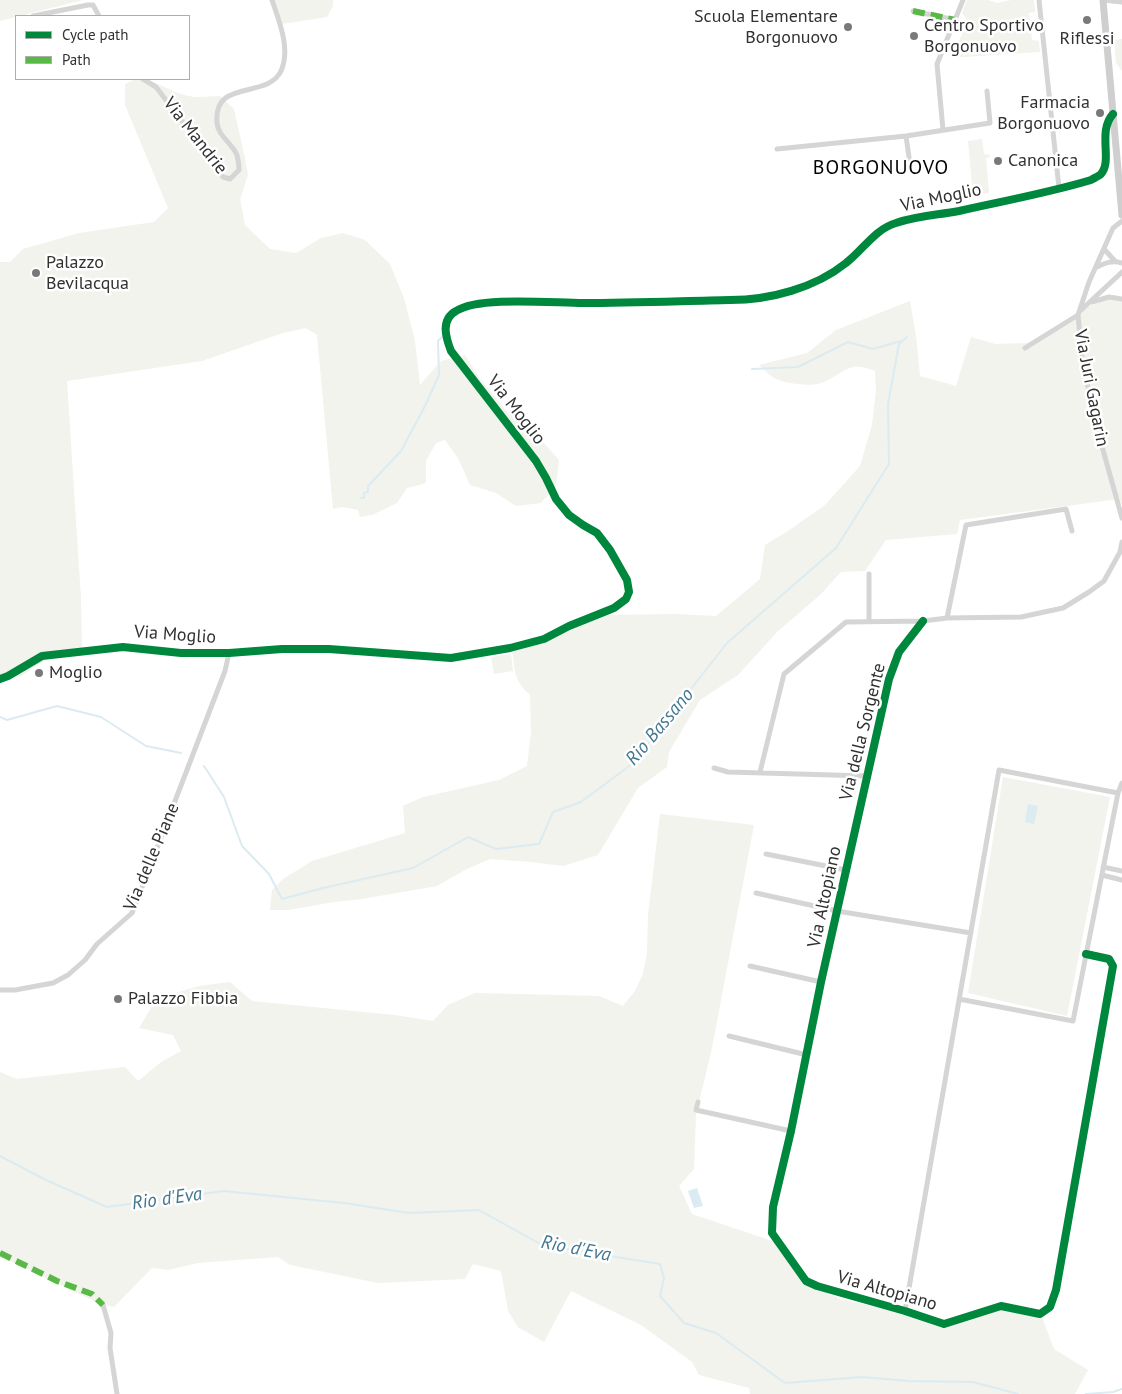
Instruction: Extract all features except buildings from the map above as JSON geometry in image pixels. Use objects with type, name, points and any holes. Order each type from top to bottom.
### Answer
[{"type":"main road","points":[[1103,0],[1122,216]]},
{"type":"street","name":"Via Mandrie","points":[[145,80],[156,87],[223,177],[230,179],[240,170],[236,154],[219,131],[216,122],[218,111],[221,101],[226,96],[259,86],[272,80],[280,72],[284,63],[285,49],[280,21],[272,0]]},
{"type":"street","points":[[944,130],[937,64],[963,0]]},
{"type":"street","points":[[1039,0],[1059,188]]},
{"type":"street","points":[[1103,0],[1122,2]]},
{"type":"street","points":[[38,15],[88,4],[93,5],[98,15]]},
{"type":"street","points":[[913,10],[956,20]]},
{"type":"street","points":[[778,149],[906,136],[990,123],[987,91]]},
{"type":"street","name":"Via Moglio","points":[[0,679],[42,656],[123,647],[181,653],[329,649],[451,658],[510,648],[544,639],[568,626],[614,608],[626,599],[629,592],[627,580],[597,532],[583,526],[569,515],[556,499],[536,461],[451,351],[445,331],[446,324],[455,311],[469,305],[489,302],[582,303],[742,300],[774,295],[819,281],[847,263],[872,237],[893,223],[1091,180],[1101,174],[1105,166],[1105,127],[1113,114]]},
{"type":"street","points":[[906,136],[911,171]]},
{"type":"street","name":"Via Juri Gagarin","points":[[1122,221],[1113,228],[1089,282],[1079,313],[1082,357],[1086,378],[1122,518]]},
{"type":"street","points":[[1104,249],[1115,261]]},
{"type":"street","points":[[1096,268],[1115,261],[1122,263]]},
{"type":"street","name":"Via Juri Gagarin","points":[[1025,348],[1079,313],[1122,272]]},
{"type":"street","name":"Via Juri Gagarin","points":[[1089,303],[1109,297],[1122,299]]},
{"type":"street","points":[[946,618],[966,525],[1066,509],[1072,531]]},
{"type":"street","points":[[760,772],[784,674],[846,622],[1020,617],[1063,608],[1104,581],[1120,552],[1122,542]]},
{"type":"street","points":[[869,574],[869,621]]},
{"type":"street","name":"Via della Sorgente","points":[[855,829],[889,679],[899,652],[923,621]]},
{"type":"street","name":"Via delle Piane","points":[[0,990],[16,990],[53,983],[68,976],[81,964],[97,944],[132,913],[225,671],[229,653]]},
{"type":"street","points":[[714,768],[728,772],[867,776]]},
{"type":"street","name":"Via Altopiano","points":[[905,1311],[999,770],[1118,793]]},
{"type":"street","points":[[959,999],[1073,1021],[1118,793],[1122,784]]},
{"type":"street","name":"Via Altopiano","points":[[855,829],[773,1207],[772,1233],[806,1281],[817,1286],[944,1324],[1001,1306],[1040,1314],[1050,1307],[1056,1290],[1113,966],[1109,959],[1086,954]]},
{"type":"street","name":"Via Altopiano","points":[[766,854],[846,870]]},
{"type":"street","points":[[1103,867],[1122,871]]},
{"type":"street","points":[[1102,875],[1122,880]]},
{"type":"street","name":"Via Altopiano","points":[[756,893],[837,911],[971,933]]},
{"type":"street","points":[[750,966],[822,982]]},
{"type":"street","points":[[729,1036],[807,1055]]},
{"type":"street","points":[[698,1102],[696,1110],[791,1131]]},
{"type":"street","points":[[103,1305],[111,1333],[110,1348],[116,1394]]},
{"type":"shaded area","points":[[0,0],[83,0],[24,15],[15,15],[15,17],[0,21]]},
{"type":"shaded area","points":[[272,0],[333,0],[333,6],[327,17],[282,24]]},
{"type":"shaded area","points":[[967,0],[988,0],[997,3],[1011,0],[1034,0],[1035,12],[1029,13],[1032,40],[1039,41],[1040,52],[949,58],[952,56],[968,21],[962,13]]},
{"type":"shaded area","points":[[1122,39],[1122,71],[1116,63],[1114,40]]},
{"type":"shaded area","points":[[134,80],[143,80],[156,83],[188,96],[220,96],[234,109],[248,175],[240,199],[245,225],[270,249],[296,253],[321,238],[343,233],[365,240],[390,264],[404,298],[415,341],[420,385],[441,361],[465,355],[481,380],[508,413],[541,440],[559,460],[556,486],[541,503],[516,506],[496,493],[470,485],[459,460],[445,440],[436,443],[426,461],[426,483],[407,488],[397,503],[372,515],[360,517],[358,510],[342,507],[333,509],[317,335],[306,328],[283,333],[202,361],[67,381],[81,598],[82,650],[85,651],[57,651],[23,675],[0,681],[0,262],[10,262],[23,249],[79,233],[154,222],[168,208],[125,105],[125,84]]},
{"type":"shaded area","points":[[982,139],[984,154],[990,155],[990,157],[986,158],[989,193],[973,195],[968,141]]},
{"type":"shaded area","points":[[1110,299],[1122,300],[1122,504],[1119,499],[960,520],[957,534],[886,540],[865,571],[841,572],[820,595],[777,632],[738,675],[700,700],[669,752],[667,767],[638,788],[598,855],[563,866],[490,859],[465,870],[437,886],[289,910],[270,910],[272,890],[283,879],[312,861],[405,833],[403,806],[423,797],[499,780],[527,766],[531,732],[530,695],[518,680],[512,650],[542,642],[574,627],[609,615],[676,614],[716,616],[760,579],[765,545],[825,505],[860,466],[872,425],[876,391],[875,371],[866,368],[851,367],[821,383],[804,384],[778,380],[759,365],[807,353],[836,330],[910,301],[920,376],[956,386],[971,337],[995,344],[1028,343],[1087,307]]},
{"type":"shaded area","points":[[511,654],[513,671],[494,674],[491,657]]},
{"type":"shaded area","points":[[1003,777],[1110,797],[1067,1016],[968,993]]},
{"type":"shaded area","points":[[1028,804],[1038,806],[1034,824],[1025,822]]},
{"type":"shaded area","points":[[660,814],[754,825],[712,1048],[696,1115],[694,1169],[679,1186],[692,1214],[775,1242],[806,1283],[840,1299],[949,1324],[995,1308],[1042,1317],[1054,1349],[1088,1370],[1075,1394],[750,1394],[749,1388],[699,1375],[692,1362],[641,1325],[571,1291],[544,1342],[518,1327],[508,1311],[501,1271],[473,1264],[465,1279],[378,1283],[290,1265],[278,1257],[198,1263],[168,1270],[152,1268],[114,1307],[98,1303],[0,1256],[0,1072],[17,1079],[125,1067],[138,1081],[161,1062],[181,1051],[173,1035],[139,1028],[151,1008],[149,1001],[199,986],[230,982],[252,1001],[394,1015],[433,1021],[448,1005],[475,993],[599,996],[623,1006],[635,991],[643,974],[647,953],[648,915]]},
{"type":"shaded area","points":[[697,1188],[703,1206],[694,1208],[688,1191]]},
{"type":"waterway","points":[[361,498],[364,498],[364,493],[368,492],[368,486],[401,451],[425,406],[439,375],[438,341],[444,335]]},
{"type":"waterway","name":"Rio Bassano","points":[[204,766],[224,797],[242,846],[269,874],[282,899],[413,868],[468,837],[496,849],[539,844],[553,812],[581,802],[632,764],[727,643],[836,548],[889,464],[888,404],[899,344],[907,337]]},
{"type":"waterway","points":[[752,369],[798,367],[848,342],[873,349],[901,341]]},
{"type":"waterway","name":"Rio Bassano","points":[[0,717],[7,720],[57,706],[101,717],[146,746],[181,753]]},
{"type":"waterway","name":"Rio d'Eva","points":[[0,1156],[46,1180],[107,1207],[224,1191],[344,1203],[409,1213],[479,1210],[542,1245],[660,1264],[664,1278],[660,1296],[684,1323],[716,1333],[785,1383],[862,1377],[909,1381],[973,1382],[1018,1394]]},
{"type":"waterway","name":"Rio d'Eva","points":[[1086,1394],[1113,1392],[1122,1389]]},
{"type":"marked path","points":[[913,11],[955,20]]},
{"type":"marked path","points":[[0,1253],[57,1281],[92,1294],[103,1305]]},
{"type":"cycle path","points":[[0,679],[42,656],[123,647],[181,653],[329,649],[451,658],[510,648],[544,639],[569,626],[614,608],[626,599],[629,592],[627,580],[610,550],[597,533],[569,515],[556,499],[536,461],[451,351],[447,341],[446,330],[446,324],[451,315],[467,306],[481,303],[516,301],[601,303],[745,299],[761,298],[791,291],[834,272],[852,258],[875,235],[896,223],[1025,197],[1091,180],[1101,174],[1104,168],[1106,161],[1106,129],[1108,121],[1113,114]]},
{"type":"cycle path","points":[[923,621],[899,652],[889,679],[773,1207],[772,1233],[806,1281],[817,1286],[944,1324],[1001,1306],[1040,1314],[1050,1307],[1056,1290],[1113,966],[1109,959],[1086,954]]},
{"type":"place","name":"Riflessi","points":[[1087,20]]},
{"type":"place","name":"Scuola Elementare Borgonuovo","points":[[848,27]]},
{"type":"place","name":"Centro Sportivo Borgonuovo","points":[[914,36]]},
{"type":"place","name":"Farmacia Borgonuovo","points":[[1100,113]]},
{"type":"place","name":"Canonica","points":[[998,161]]},
{"type":"place","name":"Palazzo Bevilacqua","points":[[36,273]]},
{"type":"place","name":"Moglio","points":[[39,673]]},
{"type":"place","name":"Palazzo Fibbia","points":[[118,999]]},
{"type":"district","name":"BORGONUOVO","points":[[881,168]]}]
